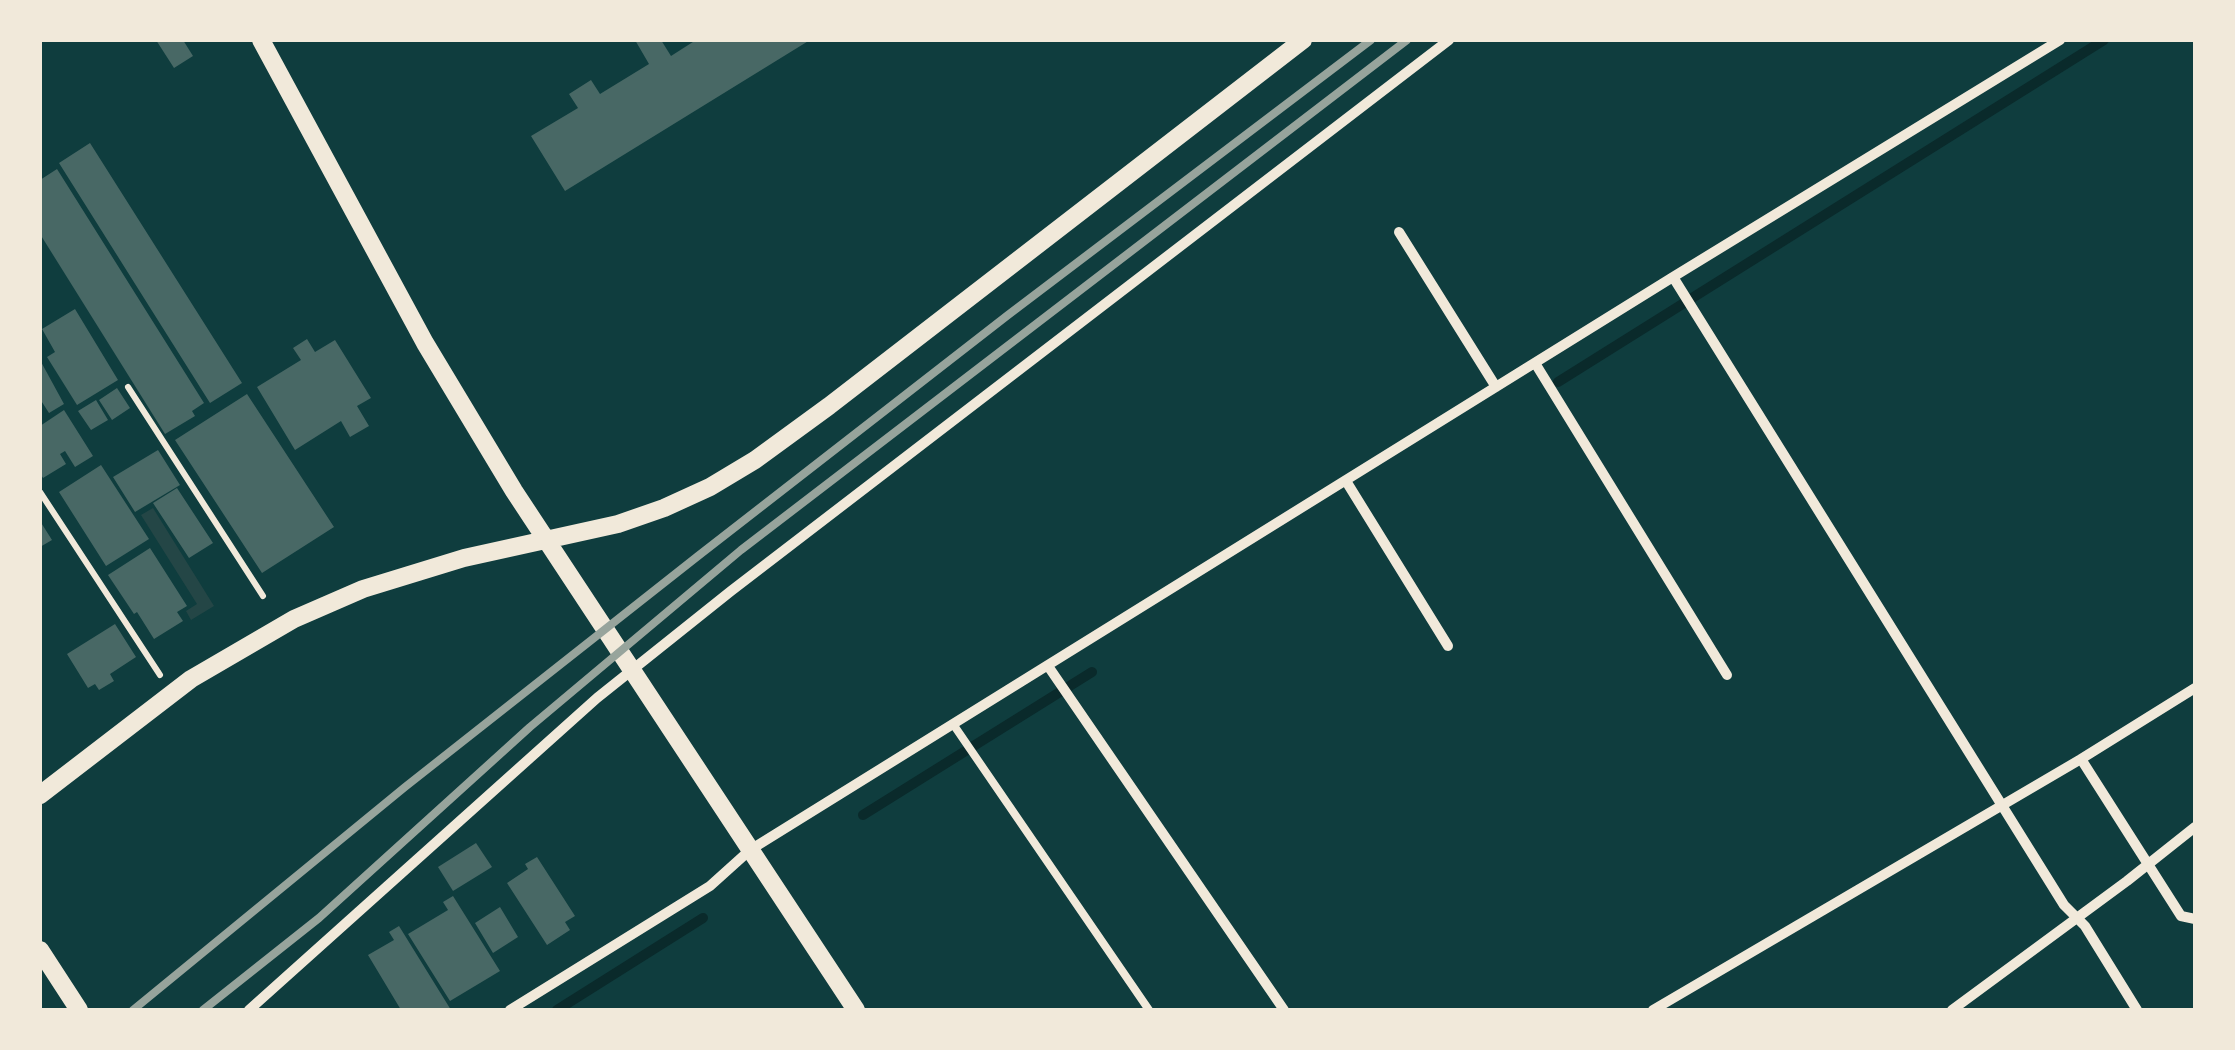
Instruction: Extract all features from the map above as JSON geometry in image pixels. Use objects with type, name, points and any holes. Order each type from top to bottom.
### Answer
[{"type":"street","points":[[261,40],[425,343],[514,491],[856,1010]]},
{"type":"street","points":[[40,795],[191,679],[294,619],[363,589],[464,558],[618,524],[710,487],[756,460],[1303,40]]},
{"type":"street","points":[[249,1010],[557,732],[632,670],[1449,40]]},
{"type":"street","points":[[510,1010],[710,886],[750,850],[2060,40]]},
{"type":"street","points":[[1399,232],[1496,387]]},
{"type":"street","points":[[1674,278],[2064,905],[2085,926],[2138,1010]]},
{"type":"street","points":[[1534,364],[1727,675]]},
{"type":"street","points":[[1346,481],[1448,646]]},
{"type":"street","points":[[1048,666],[1284,1010]]},
{"type":"street","points":[[1653,1010],[2195,688]]},
{"type":"street","points":[[2081,759],[2181,916],[2195,919]]},
{"type":"street","points":[[1952,1010],[2195,826]]},
{"type":"street","points":[[40,950],[78,1010]]},
{"type":"lane","points":[[953,724],[1150,1010]]},
{"type":"path","points":[[128,387],[263,596]]},
{"type":"path","points":[[40,492],[172,694]]},
{"type":"shaded area","points":[[153,508],[214,606],[191,620],[186,611],[197,604],[141,515]]},
{"type":"building","points":[[156,40],[183,40],[193,56],[174,68]]},
{"type":"building","points":[[635,40],[661,40],[671,56],[696,40],[810,40],[565,191],[531,136],[578,108],[569,94],[591,80],[600,94],[649,64]]},
{"type":"building","points":[[90,143],[242,383],[210,403],[59,163]]},
{"type":"building","points":[[57,169],[204,403],[192,411],[195,416],[165,434],[40,234],[40,180]]},
{"type":"building","points":[[75,309],[118,380],[77,405],[47,357],[55,352],[42,329]]},
{"type":"building","points":[[307,339],[315,352],[335,340],[371,398],[357,406],[369,426],[350,437],[341,421],[295,450],[257,387],[301,360],[293,348]]},
{"type":"building","points":[[40,360],[64,404],[49,413],[40,399]]},
{"type":"building","points":[[117,388],[130,408],[112,420],[99,400]]},
{"type":"building","points":[[247,394],[334,527],[262,573],[175,440]]},
{"type":"building","points":[[96,400],[108,420],[91,430],[78,411]]},
{"type":"building","points":[[64,410],[93,456],[75,467],[65,451],[60,454],[66,464],[43,478],[40,426]]},
{"type":"building","points":[[158,450],[180,485],[135,512],[113,477]]},
{"type":"building","points":[[101,465],[149,539],[106,566],[59,492]]},
{"type":"building","points":[[177,488],[213,543],[189,558],[153,503]]},
{"type":"building","points":[[40,521],[52,540],[40,547]]},
{"type":"building","points":[[150,548],[187,606],[177,612],[183,621],[154,639],[108,575]]},
{"type":"building","points":[[115,624],[136,657],[110,674],[114,681],[99,690],[95,684],[88,688],[67,654]]},
{"type":"building","points":[[476,843],[492,867],[453,891],[438,867]]},
{"type":"building","points":[[537,857],[575,916],[565,922],[570,930],[547,945],[507,883],[528,869],[525,864]]},
{"type":"building","points":[[453,896],[500,971],[450,1001],[408,934],[448,910],[443,902]]},
{"type":"building","points":[[500,907],[518,937],[493,953],[475,923]]},
{"type":"building","points":[[399,926],[451,1010],[401,1010],[368,955],[394,940],[389,932]]},
{"type":"waterway","points":[[1558,382],[2104,40]]},
{"type":"waterway","points":[[863,815],[1092,672]]},
{"type":"waterway","points":[[557,1010],[703,918]]},
{"type":"railway","points":[[133,1010],[405,787],[698,556],[1371,40]]},
{"type":"railway","points":[[203,1010],[319,918],[530,727],[741,550],[1407,40]]}]
